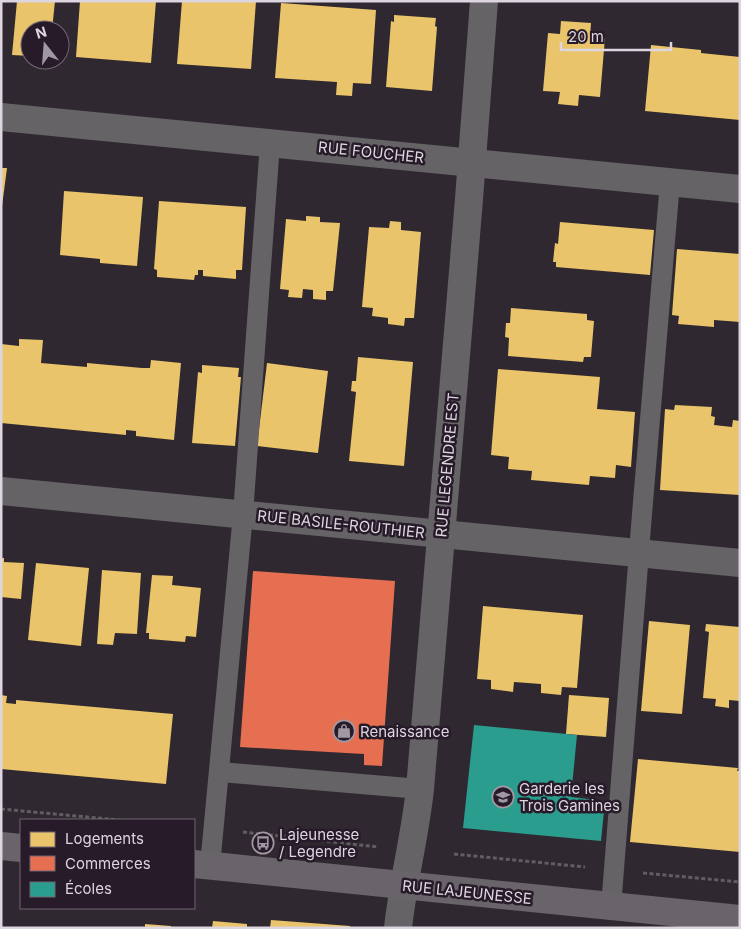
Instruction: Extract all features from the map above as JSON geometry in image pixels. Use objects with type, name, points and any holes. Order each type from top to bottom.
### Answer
[{"type":"main road","points":[[1,846],[20,848]]},
{"type":"main road","name":"RUE LAJEUNESSE","points":[[202,865],[740,919]]},
{"type":"street","name":"RUE LEGENDRE EST","points":[[398,928],[420,790],[484,1]]},
{"type":"street","name":"RUE FOUCHER","points":[[1,117],[740,189]]},
{"type":"street","name":"RUE BASILE-ROUTHIER","points":[[1,490],[740,562]]},
{"type":"lane","points":[[202,865],[215,829],[243,514],[270,143]]},
{"type":"lane","points":[[611,907],[670,182]]},
{"type":"lane","points":[[220,772],[420,790]]},
{"type":"path","points":[[1,809],[108,819]]},
{"type":"path","points":[[215,829],[378,846]]},
{"type":"path","points":[[454,854],[587,867]]},
{"type":"path","points":[[638,872],[740,882]]},
{"type":"building: Logements","points":[[17,1],[55,1],[53,20],[20,20],[20,55],[12,55]]},
{"type":"building: Logements","points":[[80,1],[156,1],[151,63],[76,57]]},
{"type":"building: Logements","points":[[182,1],[256,1],[251,69],[177,64]]},
{"type":"building: Logements","points":[[281,3],[376,10],[371,84],[353,83],[352,96],[336,95],[337,82],[275,78]]},
{"type":"building: Logements","points":[[394,15],[436,18],[432,91],[386,87],[391,21],[394,22]]},
{"type":"building: Logements","points":[[561,21],[591,23],[590,37],[605,38],[600,97],[579,95],[578,106],[558,104],[560,92],[543,91],[548,33],[560,34]]},
{"type":"building: Logements","points":[[651,45],[701,50],[701,53],[740,57],[740,120],[645,111]]},
{"type":"building: Logements","points":[[1,168],[7,168],[2,206],[1,206]]},
{"type":"building: Logements","points":[[64,191],[143,197],[137,266],[100,263],[100,259],[60,255]]},
{"type":"building: Logements","points":[[159,201],[246,207],[242,270],[236,270],[236,279],[203,276],[203,270],[198,270],[198,275],[195,275],[194,280],[157,277],[157,270],[154,269]]},
{"type":"building: Logements","points":[[306,216],[320,217],[320,222],[340,223],[333,291],[326,291],[326,300],[313,299],[313,290],[303,289],[302,298],[288,297],[289,290],[280,289],[286,219],[306,221]]},
{"type":"building: Logements","points":[[390,221],[401,222],[401,230],[421,232],[414,318],[405,318],[404,326],[388,324],[388,318],[372,316],[373,308],[362,307],[369,227],[389,228]]},
{"type":"building: Logements","points":[[560,222],[654,230],[650,275],[556,267],[556,262],[553,262],[555,243],[558,244]]},
{"type":"building: Logements","points":[[677,249],[740,254],[740,322],[714,320],[714,327],[678,324],[679,316],[672,315]]},
{"type":"building: Logements","points":[[511,308],[587,314],[587,320],[594,321],[591,357],[584,357],[583,362],[508,356],[509,338],[505,337],[506,323],[510,323]]},
{"type":"building: Logements","points":[[19,339],[43,340],[41,363],[87,367],[87,363],[150,368],[151,360],[181,363],[174,440],[136,436],[136,431],[126,430],[126,435],[1,423],[1,344],[19,346]]},
{"type":"building: Logements","points":[[358,357],[413,362],[404,466],[349,461],[356,392],[351,391],[352,381],[356,381]]},
{"type":"building: Logements","points":[[267,363],[328,371],[318,453],[257,446]]},
{"type":"building: Logements","points":[[202,365],[239,368],[238,377],[241,377],[235,446],[192,443],[198,372],[202,373]]},
{"type":"building: Logements","points":[[498,369],[600,377],[597,409],[635,412],[631,467],[616,465],[615,478],[590,476],[589,485],[531,480],[532,471],[508,469],[509,457],[491,455]]},
{"type":"building: Logements","points":[[675,405],[712,407],[711,416],[715,417],[714,425],[732,427],[733,420],[740,421],[740,495],[660,490],[665,409],[674,410]]},
{"type":"building: Logements","points":[[1,558],[4,558],[4,562],[24,563],[21,599],[1,597]]},
{"type":"building: Logements","points":[[36,563],[89,568],[81,646],[28,640]]},
{"type":"building: Logements","points":[[102,570],[141,573],[137,634],[115,633],[113,645],[97,644]]},
{"type":"building: Logements","points":[[152,575],[173,576],[172,585],[201,588],[196,637],[186,636],[185,642],[149,639],[149,633],[146,633]]},
{"type":"building: Logements","points":[[483,606],[583,615],[577,688],[562,687],[561,695],[541,693],[541,684],[514,682],[513,692],[491,689],[491,680],[477,679]]},
{"type":"building: Logements","points":[[649,621],[690,625],[682,714],[641,711]]},
{"type":"building: Logements","points":[[706,624],[740,627],[740,701],[729,700],[729,708],[715,706],[716,699],[703,698],[709,632],[705,631]]},
{"type":"building: Logements","points":[[1,695],[7,696],[6,703],[16,704],[16,700],[173,714],[166,784],[1,769]]},
{"type":"building: Logements","points":[[569,695],[609,698],[606,737],[566,734]]},
{"type":"building: Logements","points":[[638,759],[738,768],[737,771],[740,771],[740,852],[630,842]]},
{"type":"building: Logements","points":[[271,920],[350,926],[350,928],[270,928]]},
{"type":"building: Logements","points":[[213,921],[247,924],[247,928],[212,928]]},
{"type":"building: Logements","points":[[145,924],[171,926],[171,928],[145,928]]},
{"type":"building: Commerces","points":[[253,571],[395,581],[382,766],[364,765],[364,754],[240,747]]},
{"type":"building: Écoles","points":[[474,725],[577,735],[571,797],[605,801],[601,841],[463,828]]},
{"type":"place","name":"Renaissance","points":[[344,731]]},
{"type":"place","name":"Garderie les Trois Gamines","points":[[503,797]]},
{"type":"place","name":"Lajeunesse / Legendre","points":[[263,843]]}]
